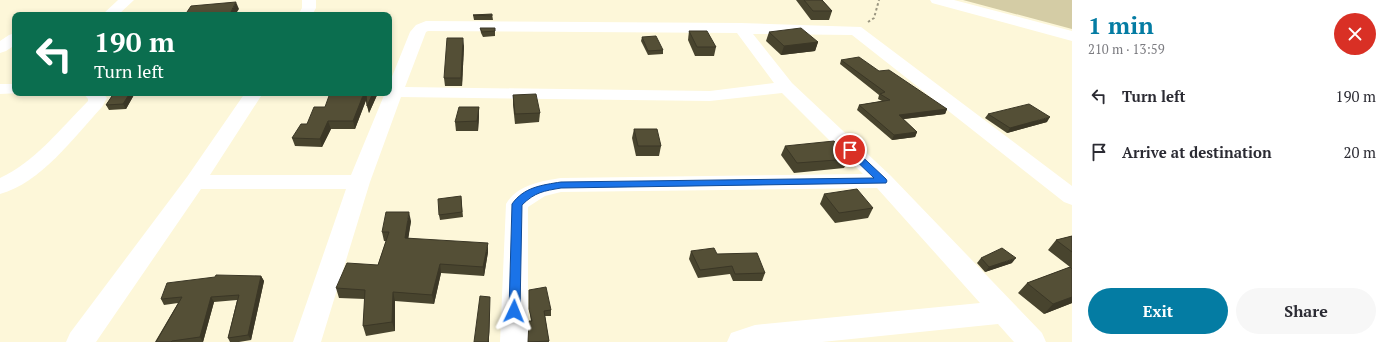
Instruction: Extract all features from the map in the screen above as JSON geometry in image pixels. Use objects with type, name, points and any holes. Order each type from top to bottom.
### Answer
[{"type":"street","points":[[113,12],[127,0]]},
{"type":"street","points":[[307,12],[309,8],[309,0]]},
{"type":"street","points":[[937,0],[1072,36]]},
{"type":"street","points":[[307,342],[359,182],[418,32],[421,28],[426,26],[856,30],[1072,197]]},
{"type":"street","points":[[741,28],[786,87],[883,181],[1002,312],[1032,342]]},
{"type":"street","points":[[0,48],[12,40]]},
{"type":"street","points":[[395,92],[710,96],[786,87]]},
{"type":"street","points":[[0,90],[12,89]]},
{"type":"street","points":[[0,187],[18,178],[51,149],[96,102],[98,98],[96,96]]},
{"type":"street","points":[[80,342],[195,182],[252,96]]},
{"type":"street","points":[[514,342],[517,204],[528,194],[541,188],[561,185],[883,181]]},
{"type":"street","points":[[195,182],[359,182]]},
{"type":"street","points":[[741,342],[754,337],[1002,312]]},
{"type":"path","points":[[856,30],[874,18],[880,0]]},
{"type":"shaded area","points":[[963,0],[1072,0],[1072,29]]},
{"type":"building","points":[[804,0],[822,0],[832,11],[813,11]]},
{"type":"building","points":[[236,2],[231,12],[187,12],[191,6]]},
{"type":"building","points":[[492,14],[492,16],[473,15]]},
{"type":"building","points":[[480,28],[495,28],[495,31],[482,32]]},
{"type":"building","points":[[801,28],[818,42],[784,46],[769,32]]},
{"type":"building","points":[[689,31],[707,31],[716,47],[697,47]]},
{"type":"building","points":[[656,36],[663,50],[648,51],[642,37]]},
{"type":"building","points":[[447,38],[463,38],[461,78],[444,78]]},
{"type":"building","points":[[859,57],[879,71],[889,70],[947,109],[899,115],[917,132],[894,135],[859,105],[890,100],[880,94],[885,92],[841,60]]},
{"type":"building","points":[[536,94],[540,113],[515,114],[513,95]]},
{"type":"building","points":[[112,96],[128,96],[123,104],[106,105]]},
{"type":"building","points":[[329,96],[363,96],[353,121],[328,121],[320,139],[292,138],[301,124],[307,124],[314,107],[325,107]]},
{"type":"building","points":[[366,96],[372,96],[367,106]]},
{"type":"building","points":[[1029,104],[1050,117],[1010,128],[988,114]]},
{"type":"building","points":[[459,107],[479,107],[477,121],[455,122]]},
{"type":"building","points":[[634,129],[657,129],[661,146],[638,146]]},
{"type":"building","points":[[834,141],[849,159],[797,163],[785,146]]},
{"type":"building","points":[[857,189],[873,208],[839,213],[824,194]]},
{"type":"building","points":[[461,196],[462,212],[439,215],[438,199]]},
{"type":"building","points":[[386,212],[409,212],[405,238],[488,243],[483,267],[440,264],[432,295],[393,292],[392,322],[363,326],[365,290],[336,288],[347,263],[378,265],[389,232],[382,232]]},
{"type":"building","points":[[1072,236],[1072,252],[1056,240]]},
{"type":"building","points":[[714,248],[717,254],[757,253],[765,273],[735,274],[732,266],[700,270],[691,251]]},
{"type":"building","points":[[1002,248],[1016,258],[989,267],[981,258]]},
{"type":"building","points":[[1070,267],[1072,269],[1072,297],[1053,304],[1027,283]]},
{"type":"building","points":[[216,275],[261,276],[248,335],[228,338],[239,295],[211,297],[200,337],[171,342],[156,342],[182,297],[161,299],[167,283],[215,277]]},
{"type":"building","points":[[546,287],[551,310],[544,311],[549,341],[528,342],[529,321],[532,321],[529,309],[529,290]]},
{"type":"building","points":[[480,296],[490,297],[488,342],[474,342]]},
{"type":"route","points":[[514,311],[517,204],[528,194],[541,188],[561,185],[883,181],[850,150]]}]
